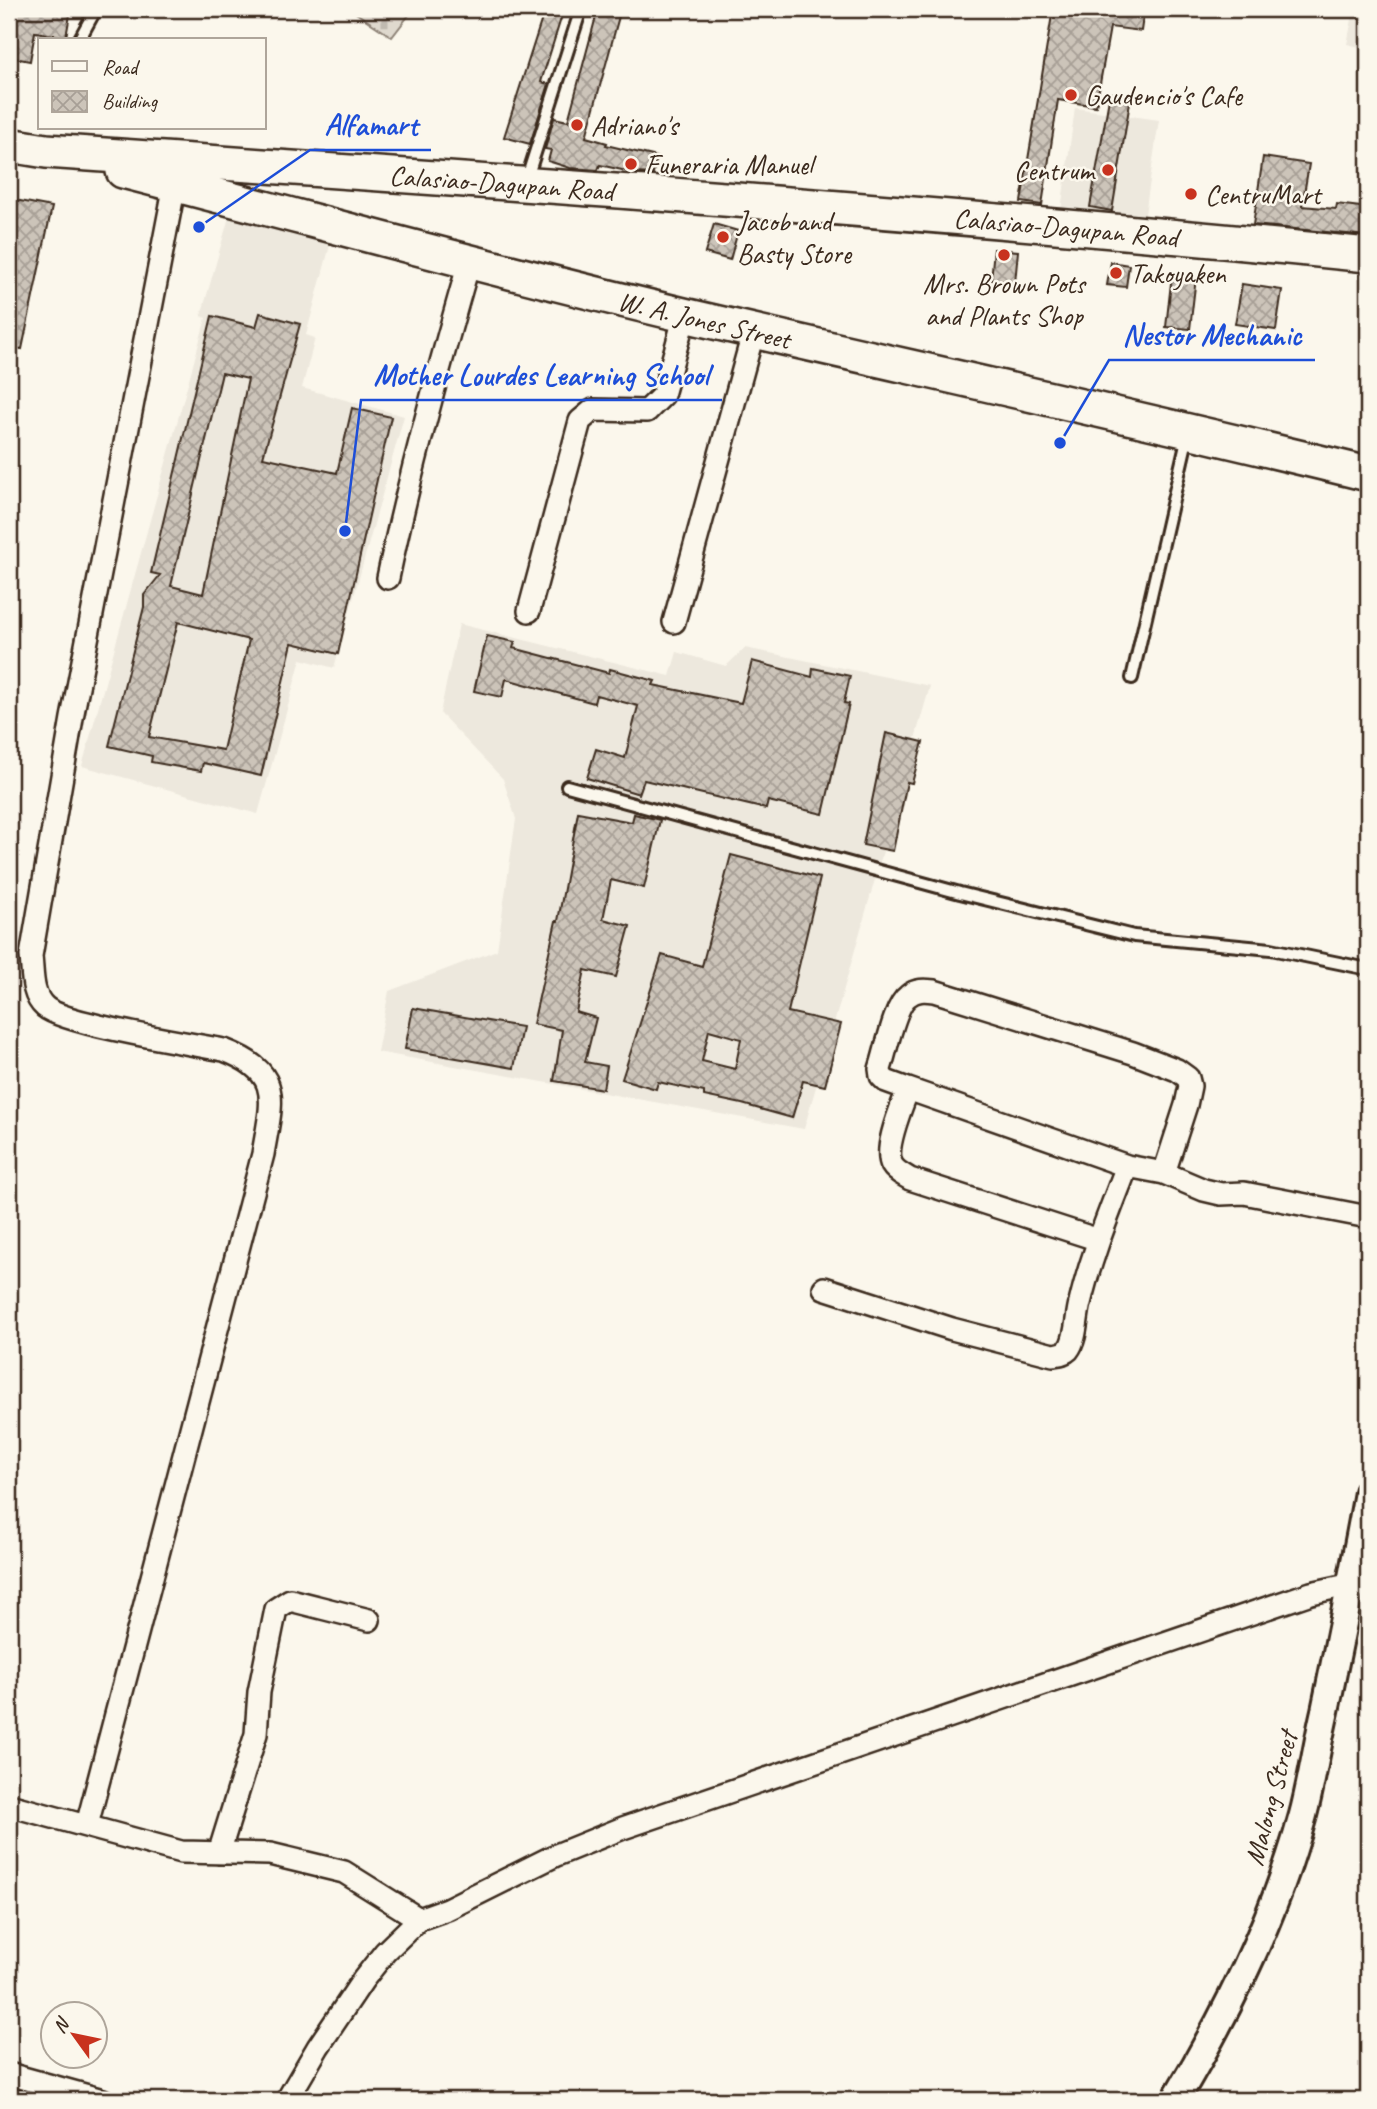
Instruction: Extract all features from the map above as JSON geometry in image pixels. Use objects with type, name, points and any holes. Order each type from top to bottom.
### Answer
[{"type":"main road","name":"Calasiao-Dagupan Road","points":[[32,146],[1132,231],[1368,255]]},
{"type":"main road","name":"W. A. Jones Street","points":[[32,146],[469,262],[1368,474]]},
{"type":"street","points":[[87,1825],[263,1154],[271,1104],[263,1073],[242,1057],[224,1050],[71,1019],[45,1008],[34,992],[31,956],[72,718],[175,184]]},
{"type":"street","points":[[388,578],[435,377],[469,262]]},
{"type":"street","points":[[529,611],[580,421],[593,410],[647,411],[655,404],[666,387],[685,315]]},
{"type":"street","points":[[674,622],[754,330]]},
{"type":"street","points":[[1164,1173],[1181,1124],[1190,1086],[1188,1078],[1177,1070],[1133,1053],[934,991],[920,990],[908,995],[900,1004],[880,1069],[881,1076],[886,1081],[1127,1166],[1164,1173],[1204,1190],[1221,1194],[1244,1193],[1368,1217]]},
{"type":"street","points":[[908,1088],[890,1145],[892,1166],[898,1172],[910,1179],[1099,1240]]},
{"type":"street","points":[[824,1288],[952,1329],[1053,1355],[1062,1354],[1068,1351],[1072,1342],[1080,1303],[1099,1240],[1127,1166]]},
{"type":"street","name":"Malong Street","points":[[1175,2100],[1198,2062],[1239,1982],[1274,1899],[1302,1815],[1360,1585],[1368,1492]]},
{"type":"street","points":[[287,2100],[318,2047],[363,1980],[419,1919],[447,1909],[554,1856],[623,1828],[1311,1593],[1360,1585]]},
{"type":"street","points":[[219,1853],[256,1734],[260,1692],[276,1609],[290,1600],[369,1620]]},
{"type":"street","points":[[9,1805],[181,1852],[270,1854],[344,1872],[419,1919]]},
{"type":"street","points":[[9,2074],[103,2100]]},
{"type":"lane","points":[[80,38],[96,9]]},
{"type":"lane","points":[[525,183],[582,9]]},
{"type":"lane","points":[[1132,678],[1189,430]]},
{"type":"lane","points":[[567,786],[960,893],[1134,936],[1270,949],[1368,969]]},
{"type":"shaded area","points":[[1354,9],[1368,9],[1368,49],[1347,44]]},
{"type":"shaded area","points":[[1075,108],[1159,120],[1144,221],[1061,210]]},
{"type":"shaded area","points":[[231,210],[332,238],[306,335],[315,338],[302,388],[404,416],[334,668],[301,659],[258,814],[82,766],[206,318],[201,316]]},
{"type":"shaded area","points":[[459,624],[670,676],[677,652],[726,666],[745,648],[930,686],[804,1129],[377,1052],[389,991],[497,950],[516,819],[503,779],[440,713]]},
{"type":"green space","points":[[350,9],[410,9],[412,11],[392,37]]},
{"type":"building","points":[[9,9],[71,9],[66,37],[35,32],[30,61],[9,57]]},
{"type":"building","points":[[545,9],[564,9],[541,82],[549,84],[530,144],[504,137]]},
{"type":"building","points":[[598,9],[621,9],[586,137],[607,143],[606,145],[657,157],[653,174],[600,165],[598,170],[570,168],[548,161],[551,150],[545,149],[554,118],[568,121]]},
{"type":"building","points":[[1053,9],[1091,9],[1143,17],[1141,31],[1110,27],[1096,106],[1058,100],[1042,205],[1021,202]]},
{"type":"building","name":"Centrum","points":[[1110,93],[1131,96],[1112,211],[1090,207]]},
{"type":"building","points":[[1263,157],[1309,164],[1302,206],[1336,209],[1337,204],[1368,208],[1368,236],[1253,225]]},
{"type":"building","points":[[15,200],[52,207],[22,349],[9,347],[9,228]]},
{"type":"building","points":[[714,224],[738,231],[730,260],[705,253]]},
{"type":"building","points":[[994,249],[1018,251],[1015,283],[991,280]]},
{"type":"building","points":[[1111,262],[1129,265],[1126,287],[1107,285]]},
{"type":"building","points":[[1172,274],[1196,277],[1190,329],[1166,327]]},
{"type":"building","points":[[1242,284],[1282,290],[1276,330],[1235,324]]},
{"type":"building","points":[[260,313],[300,324],[263,457],[337,473],[352,408],[391,417],[338,654],[292,643],[261,776],[203,763],[201,771],[151,762],[152,756],[109,746],[144,607],[144,595],[160,575],[151,573],[212,316],[256,327]],"holes":[[[222,373],[248,379],[203,594],[171,586]],[[178,622],[249,640],[223,750],[149,737]]]},
{"type":"building","points":[[487,636],[515,642],[513,648],[609,673],[610,669],[655,681],[653,685],[741,703],[752,661],[812,677],[813,668],[850,676],[844,703],[849,704],[823,814],[768,801],[766,809],[644,780],[639,794],[587,778],[596,749],[625,758],[638,706],[596,695],[594,703],[506,679],[502,697],[474,691]]},
{"type":"building","points":[[886,733],[923,742],[912,783],[907,782],[893,851],[863,845]]},
{"type":"building","points":[[578,812],[632,822],[634,814],[660,820],[644,888],[611,880],[603,919],[630,926],[616,977],[585,970],[576,1012],[596,1018],[585,1062],[607,1066],[603,1089],[554,1081],[562,1030],[533,1024],[558,921]]},
{"type":"building","points":[[731,855],[820,878],[788,1012],[841,1024],[825,1086],[803,1081],[792,1118],[704,1096],[704,1092],[658,1082],[656,1089],[622,1079],[662,955],[702,966]],"holes":[[[709,1030],[741,1039],[735,1069],[702,1061]]]},
{"type":"building","points":[[413,1008],[522,1027],[514,1068],[405,1049]]},
{"type":"place","name":"Gaudencio's Cafe","points":[[1071,95]]},
{"type":"place","name":"Adriano's","points":[[577,125]]},
{"type":"place","name":"Funeraria Manuel","points":[[631,164]]},
{"type":"place","name":"Centrum","points":[[1108,170]]},
{"type":"place","name":"CentruMart","points":[[1191,194]]},
{"type":"place","name":"Alfamart","points":[[199,227]]},
{"type":"place","name":"Jacob and Basty Store","points":[[723,237]]},
{"type":"place","name":"Mrs. Brown Pots and Plants Shop","points":[[1004,255]]},
{"type":"place","name":"Takoyaken","points":[[1116,273]]},
{"type":"place","name":"Nestor Mechanic","points":[[1060,443]]},
{"type":"place","name":"Mother Lourdes Learning School","points":[[345,531]]}]
